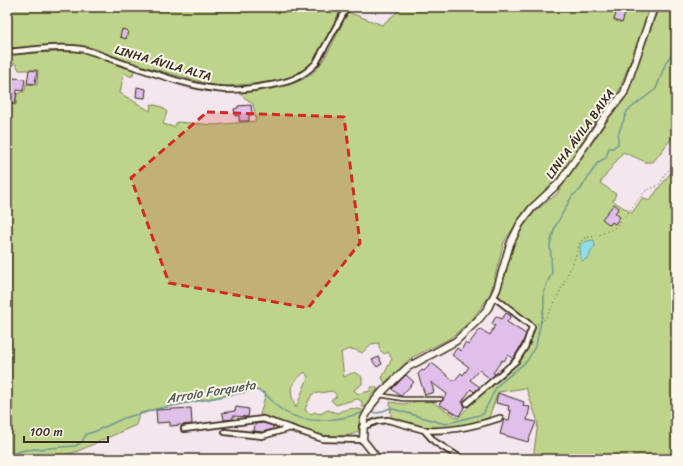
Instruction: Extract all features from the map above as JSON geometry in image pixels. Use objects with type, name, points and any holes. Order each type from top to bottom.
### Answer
[{"type":"street","name":"LINHA ÁVILA ALTA","points":[[7,52],[76,49],[94,52],[129,66],[209,88],[226,90],[260,87],[295,80],[311,69],[316,63],[346,7]]},
{"type":"street","name":"LINHA ÁVILA BAIXA","points":[[363,440],[362,427],[364,419],[372,404],[380,395],[408,367],[456,341],[480,319],[494,297],[510,244],[520,224],[532,208],[560,182],[602,120],[624,93],[654,7]]},
{"type":"street","points":[[467,403],[516,361],[531,333],[532,327],[529,324],[494,297]]},
{"type":"street","points":[[362,427],[378,421],[388,420],[424,430],[435,431],[479,425],[500,418]]},
{"type":"street","points":[[184,428],[263,419],[323,439],[363,440],[378,459]]},
{"type":"street","points":[[225,432],[262,436],[292,428]]},
{"type":"street","points":[[424,430],[435,442],[462,459]]},
{"type":"lane","points":[[380,395],[403,399],[441,399]]},
{"type":"path","points":[[537,324],[545,319],[575,258],[580,242],[584,238],[598,235],[614,228],[645,192],[659,185],[666,173],[676,163]]},
{"type":"highlighted area","points":[[207,112],[344,117],[360,243],[308,308],[169,283],[131,178]]},
{"type":"green space","points":[[7,7],[343,7],[314,61],[304,70],[289,79],[227,86],[212,85],[131,63],[86,47],[46,46],[7,48]]},
{"type":"green space","points":[[403,7],[651,7],[618,93],[594,123],[559,178],[526,209],[504,242],[490,295],[472,320],[449,339],[411,358],[385,383],[382,378],[392,359],[388,352],[384,354],[379,349],[379,343],[371,344],[362,353],[351,349],[341,353],[344,377],[351,373],[355,373],[362,377],[362,384],[354,390],[358,394],[370,391],[371,387],[378,389],[371,396],[365,407],[362,407],[362,401],[357,399],[336,405],[331,400],[336,397],[336,394],[332,391],[312,394],[305,409],[307,412],[312,414],[314,412],[320,414],[328,410],[337,413],[351,409],[365,411],[359,422],[358,432],[346,436],[334,437],[322,435],[260,415],[266,393],[256,390],[156,409],[139,415],[136,425],[78,451],[53,459],[43,459],[27,455],[7,459],[7,103],[16,105],[17,94],[25,91],[26,84],[37,85],[38,70],[19,70],[16,64],[7,61],[7,54],[74,51],[92,54],[134,69],[133,76],[129,76],[124,72],[120,93],[150,111],[151,104],[162,107],[167,112],[163,124],[174,127],[177,122],[214,125],[256,121],[253,104],[239,93],[279,88],[298,82],[307,77],[320,66],[348,12],[382,25]],"holes":[[[305,372],[308,377],[296,408],[291,392],[293,384]]]},
{"type":"green space","points":[[659,7],[676,7],[676,141],[672,138],[653,162],[646,162],[623,152],[600,183],[616,194],[613,201],[632,213],[643,197],[649,201],[676,166],[676,459],[533,459],[538,422],[526,388],[498,392],[489,417],[478,422],[435,430],[391,417],[390,402],[404,404],[428,399],[458,418],[478,397],[510,370],[525,353],[533,334],[533,323],[497,295],[503,283],[512,248],[519,232],[534,212],[556,195],[608,120],[625,99]]},
{"type":"water","points":[[594,240],[595,246],[590,253],[590,256],[583,261],[581,260],[580,246],[584,242]]},
{"type":"building","points":[[618,7],[627,7],[622,23],[614,20]]},
{"type":"building","points":[[122,29],[128,31],[126,39],[120,37]]},
{"type":"building","points":[[29,70],[37,71],[35,84],[27,83]]},
{"type":"building","points":[[13,78],[25,79],[23,91],[17,90],[15,104],[7,103],[7,86],[12,87]]},
{"type":"building","points":[[137,87],[146,89],[145,98],[136,97]]},
{"type":"building","points":[[251,105],[252,115],[249,115],[249,121],[239,121],[239,115],[235,116],[234,109],[238,108],[238,106]]},
{"type":"building","points":[[614,204],[619,208],[615,213],[620,217],[615,224],[612,222],[610,225],[602,219]]},
{"type":"building","points":[[506,313],[511,316],[507,322],[526,334],[522,344],[513,359],[508,355],[504,361],[502,360],[493,373],[495,374],[490,379],[479,370],[470,380],[480,387],[474,392],[471,389],[462,402],[465,406],[459,416],[439,404],[447,394],[431,382],[434,392],[425,395],[418,374],[422,370],[424,371],[432,363],[454,381],[461,373],[463,375],[469,367],[452,355],[457,348],[461,351],[465,343],[468,345],[480,329],[490,335],[495,325],[492,324],[496,316],[502,319]]},
{"type":"building","points":[[379,357],[382,364],[377,367],[372,360]]},
{"type":"building","points":[[406,375],[414,382],[400,396],[392,389]]},
{"type":"building","points":[[498,393],[524,402],[523,406],[530,407],[527,420],[536,422],[528,442],[500,434],[504,419],[509,420],[511,411],[508,410],[509,406],[496,403]]},
{"type":"building","points":[[236,407],[249,409],[248,417],[233,416],[233,419],[224,420],[223,414],[221,413],[235,411]]},
{"type":"building","points":[[191,408],[192,424],[170,426],[170,422],[157,423],[156,410]]},
{"type":"building","points":[[263,423],[273,426],[273,429],[263,432],[254,431],[255,424]]},
{"type":"waterway","name":"Arroio Forqueta","points":[[371,412],[378,413],[390,408],[445,424],[483,414],[497,386],[527,361],[536,345],[544,307],[544,291],[552,272],[550,245],[555,227],[572,196],[580,190],[598,162],[606,158],[609,148],[613,148],[618,144],[618,135],[627,111],[656,89],[666,62],[676,49]]},
{"type":"waterway","name":"Arroio Forqueta","points":[[7,455],[25,450],[75,446],[82,442],[86,434],[124,418],[156,409],[256,390],[266,395],[278,407],[287,413],[309,420],[331,420],[365,412]]}]
